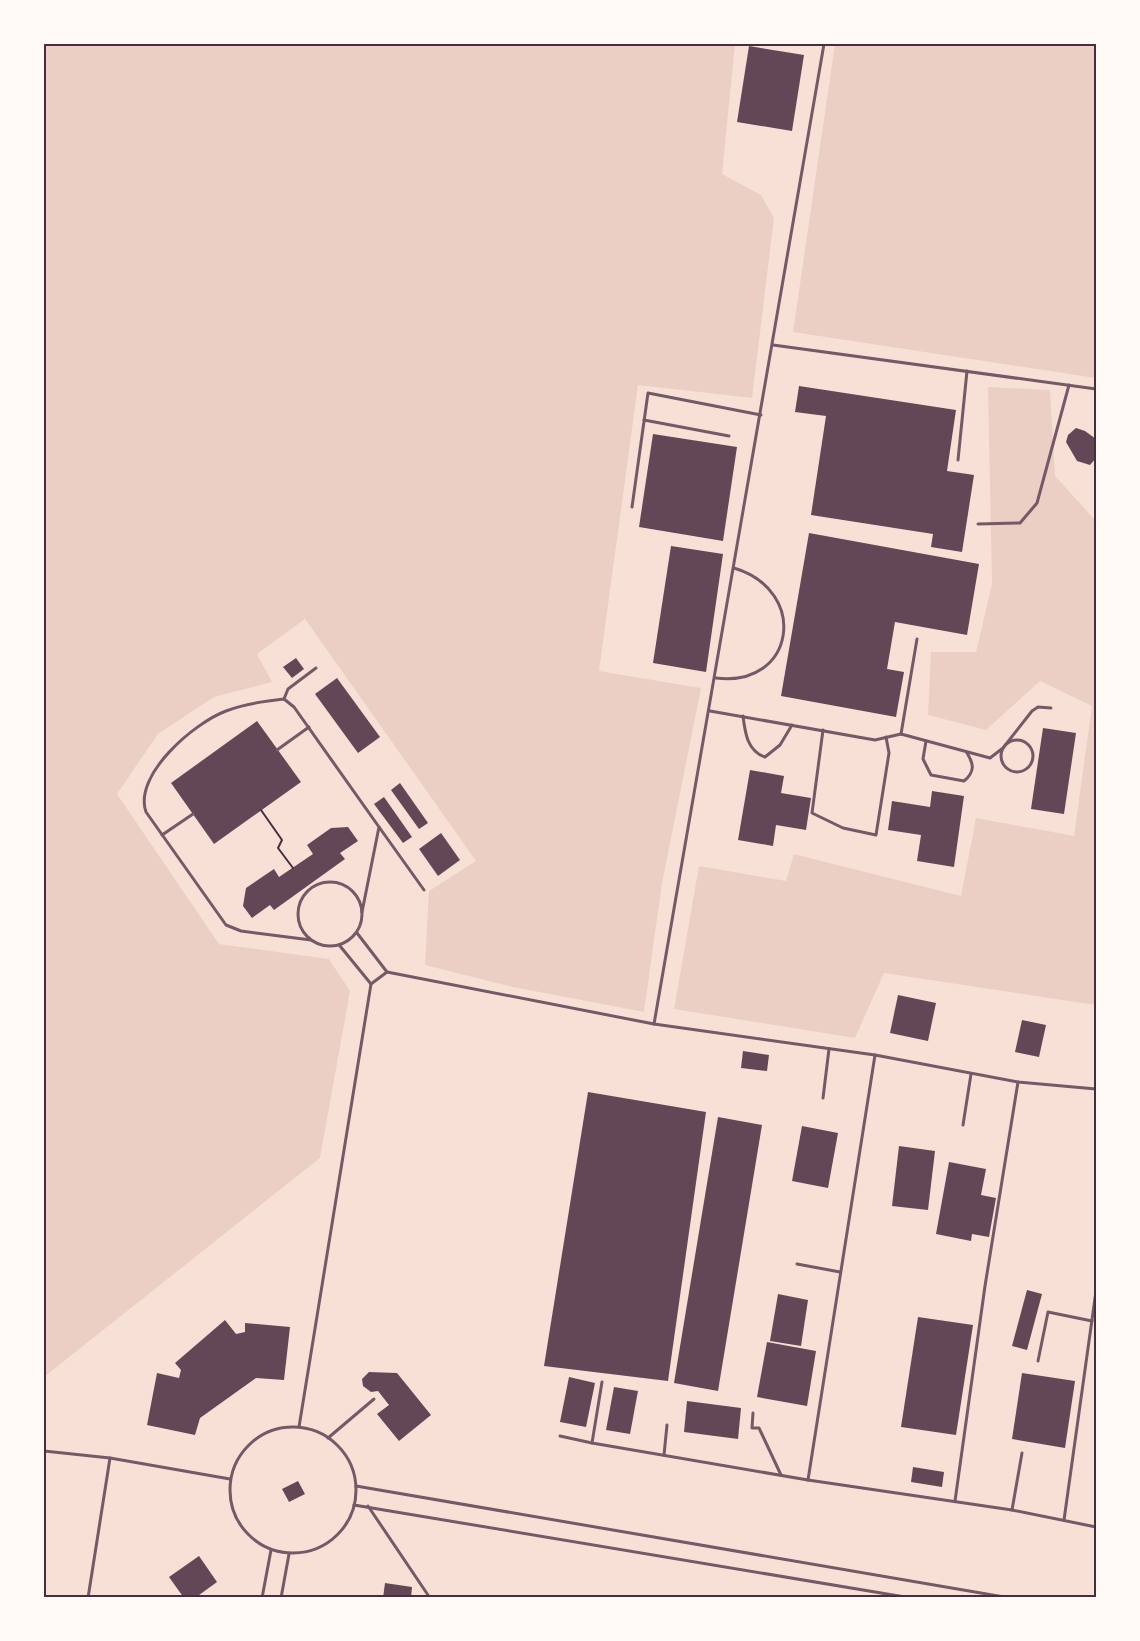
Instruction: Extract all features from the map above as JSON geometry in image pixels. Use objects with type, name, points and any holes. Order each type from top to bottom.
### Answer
[{"type":"lane","points":[[654,1024],[716,678],[824,44]]},
{"type":"lane","points":[[773,345],[1096,389]]},
{"type":"lane","points":[[958,460],[967,371]]},
{"type":"lane","points":[[978,524],[1020,524],[1037,503],[1069,385]]},
{"type":"lane","points":[[632,507],[648,393],[761,415]]},
{"type":"lane","points":[[644,420],[729,436]]},
{"type":"lane","points":[[716,678],[736,679],[759,671],[776,655],[783,636],[783,610],[776,597],[759,577],[734,568]]},
{"type":"lane","points":[[901,734],[917,639]]},
{"type":"lane","points":[[284,699],[288,689],[316,668]]},
{"type":"lane","points":[[284,699],[294,707],[309,727],[424,890]]},
{"type":"lane","points":[[284,699],[225,712],[205,722],[167,755],[151,777],[143,796],[146,812],[226,925],[241,931],[311,940]]},
{"type":"lane","points":[[710,711],[875,740],[901,734],[990,758],[1003,748],[1016,740],[1026,743],[1032,752],[1032,762],[1025,770],[1010,770],[1001,758],[1003,748],[1032,711],[1038,707],[1051,708]]},
{"type":"lane","points":[[743,716],[748,742],[758,755],[765,757],[780,745],[792,725]]},
{"type":"lane","points":[[277,750],[309,727]]},
{"type":"lane","points":[[823,730],[812,813],[843,828],[876,835],[889,753],[886,737]]},
{"type":"lane","points":[[926,741],[923,759],[931,775],[938,778],[964,780],[971,775],[973,767],[966,751]]},
{"type":"lane","points":[[162,835],[193,814]]},
{"type":"lane","points":[[362,912],[354,892],[345,886],[324,882],[306,892],[298,912],[303,932],[320,945],[339,945],[357,933],[362,912],[379,826]]},
{"type":"lane","points":[[357,933],[387,972],[654,1024],[875,1055],[1018,1082],[1096,1089]]},
{"type":"lane","points":[[339,945],[371,984]]},
{"type":"lane","points":[[298,1427],[371,984],[387,972]]},
{"type":"lane","points":[[823,1098],[829,1049]]},
{"type":"lane","points":[[808,1480],[875,1055]]},
{"type":"lane","points":[[963,1125],[971,1074]]},
{"type":"lane","points":[[955,1501],[985,1286],[1018,1082]]},
{"type":"lane","points":[[797,1264],[840,1272]]},
{"type":"lane","points":[[1064,1520],[1096,1292]]},
{"type":"lane","points":[[1038,1362],[1048,1312],[1092,1321]]},
{"type":"lane","points":[[591,1443],[602,1382]]},
{"type":"lane","points":[[328,1438],[374,1399]]},
{"type":"lane","points":[[753,1413],[752,1428],[759,1428],[781,1475]]},
{"type":"lane","points":[[664,1455],[668,1425]]},
{"type":"lane","points":[[298,1427],[328,1438],[342,1450],[351,1467],[356,1486],[354,1505],[348,1522],[336,1537],[321,1547],[289,1554],[271,1550],[249,1536],[236,1520],[230,1500],[230,1479],[236,1461],[255,1440],[280,1428],[298,1427]]},
{"type":"lane","points":[[560,1436],[808,1480],[1012,1510],[1096,1527]]},
{"type":"lane","points":[[44,1451],[110,1458],[230,1479]]},
{"type":"lane","points":[[1012,1510],[1022,1453]]},
{"type":"lane","points":[[88,1598],[110,1458]]},
{"type":"lane","points":[[356,1486],[1010,1598]]},
{"type":"lane","points":[[354,1505],[911,1598]]},
{"type":"lane","points":[[368,1506],[430,1598]]},
{"type":"lane","points":[[262,1598],[271,1550]]},
{"type":"lane","points":[[281,1598],[289,1554]]},
{"type":"path","points":[[261,810],[282,840],[278,848],[292,868]]},
{"type":"shaded area","points":[[44,44],[735,44],[722,174],[761,195],[774,218],[752,398],[638,385],[599,671],[701,688],[662,883],[644,1012],[513,987],[425,965],[429,891],[476,861],[305,619],[257,654],[272,682],[214,697],[158,734],[117,794],[219,944],[329,959],[350,991],[320,1158],[44,1377]]},
{"type":"shaded area","points":[[835,44],[1096,44],[1096,378],[793,332]]},
{"type":"shaded area","points":[[988,387],[1050,390],[1055,476],[1096,521],[1096,1005],[884,973],[855,1038],[674,1009],[699,866],[786,881],[794,854],[961,896],[976,818],[1074,836],[1092,706],[1040,681],[986,730],[928,715],[931,652],[976,652],[992,584]]},
{"type":"building","points":[[749,46],[804,55],[792,131],[737,122]]},
{"type":"building","points":[[799,386],[956,410],[947,471],[974,475],[962,552],[931,547],[933,534],[811,515],[826,416],[795,412]]},
{"type":"building","points":[[1076,428],[1096,439],[1096,458],[1090,465],[1077,461],[1066,442],[1068,435]]},
{"type":"building","points":[[653,434],[737,447],[723,541],[639,527]]},
{"type":"building","points":[[809,533],[979,564],[967,635],[895,622],[887,669],[904,672],[896,717],[781,696]]},
{"type":"building","points":[[671,546],[723,554],[706,672],[653,663]]},
{"type":"building","points":[[296,658],[304,669],[292,678],[283,667]]},
{"type":"building","points":[[337,678],[380,737],[358,753],[315,694]]},
{"type":"building","points":[[257,721],[301,782],[214,844],[171,783]]},
{"type":"building","points":[[1043,728],[1076,733],[1064,814],[1031,809]]},
{"type":"building","points":[[750,770],[784,776],[781,793],[811,798],[806,830],[776,825],[773,846],[738,840]]},
{"type":"building","points":[[400,783],[428,823],[419,829],[391,790]]},
{"type":"building","points":[[932,791],[964,796],[954,867],[917,861],[921,835],[888,830],[892,801],[930,807]]},
{"type":"building","points":[[384,797],[412,837],[403,843],[374,804]]},
{"type":"building","points":[[348,827],[358,841],[340,853],[345,859],[274,910],[270,905],[252,918],[243,906],[246,888],[274,869],[279,877],[313,854],[307,845],[331,828]]},
{"type":"building","points":[[441,833],[460,860],[438,876],[419,849]]},
{"type":"building","points":[[898,995],[936,1003],[928,1041],[890,1033]]},
{"type":"building","points":[[1022,1020],[1046,1025],[1039,1057],[1015,1052]]},
{"type":"building","points":[[743,1051],[769,1055],[767,1071],[741,1068]]},
{"type":"building","points":[[588,1092],[706,1112],[668,1381],[544,1366]]},
{"type":"building","points":[[718,1117],[762,1125],[718,1391],[674,1383]]},
{"type":"building","points":[[802,1126],[838,1133],[828,1188],[792,1181]]},
{"type":"building","points":[[899,1146],[935,1151],[928,1210],[892,1206]]},
{"type":"building","points":[[949,1162],[986,1169],[981,1195],[996,1198],[989,1237],[972,1234],[971,1241],[936,1234]]},
{"type":"building","points":[[1027,1290],[1042,1294],[1027,1350],[1012,1346]]},
{"type":"building","points":[[778,1294],[808,1300],[801,1346],[770,1341]]},
{"type":"building","points":[[918,1317],[973,1325],[956,1435],[901,1427]]},
{"type":"building","points":[[225,1320],[236,1334],[245,1332],[245,1323],[290,1327],[284,1380],[256,1378],[200,1418],[195,1435],[147,1425],[157,1373],[179,1378],[181,1370],[175,1363]]},
{"type":"building","points":[[767,1342],[816,1351],[807,1406],[757,1397]]},
{"type":"building","points":[[369,1372],[397,1373],[431,1415],[399,1441],[377,1414],[389,1405],[378,1391],[371,1392],[363,1386],[362,1379]]},
{"type":"building","points":[[1022,1373],[1075,1381],[1065,1448],[1012,1439]]},
{"type":"building","points":[[569,1377],[595,1383],[586,1427],[560,1422]]},
{"type":"building","points":[[614,1387],[638,1391],[630,1434],[606,1430]]},
{"type":"building","points":[[687,1401],[741,1408],[738,1439],[684,1432]]},
{"type":"building","points":[[913,1467],[944,1472],[942,1487],[911,1482]]},
{"type":"building","points":[[298,1481],[305,1494],[289,1502],[282,1489]]},
{"type":"building","points":[[199,1556],[217,1582],[195,1598],[184,1598],[169,1577]]},
{"type":"building","points":[[385,1583],[412,1587],[411,1598],[383,1598]]}]
